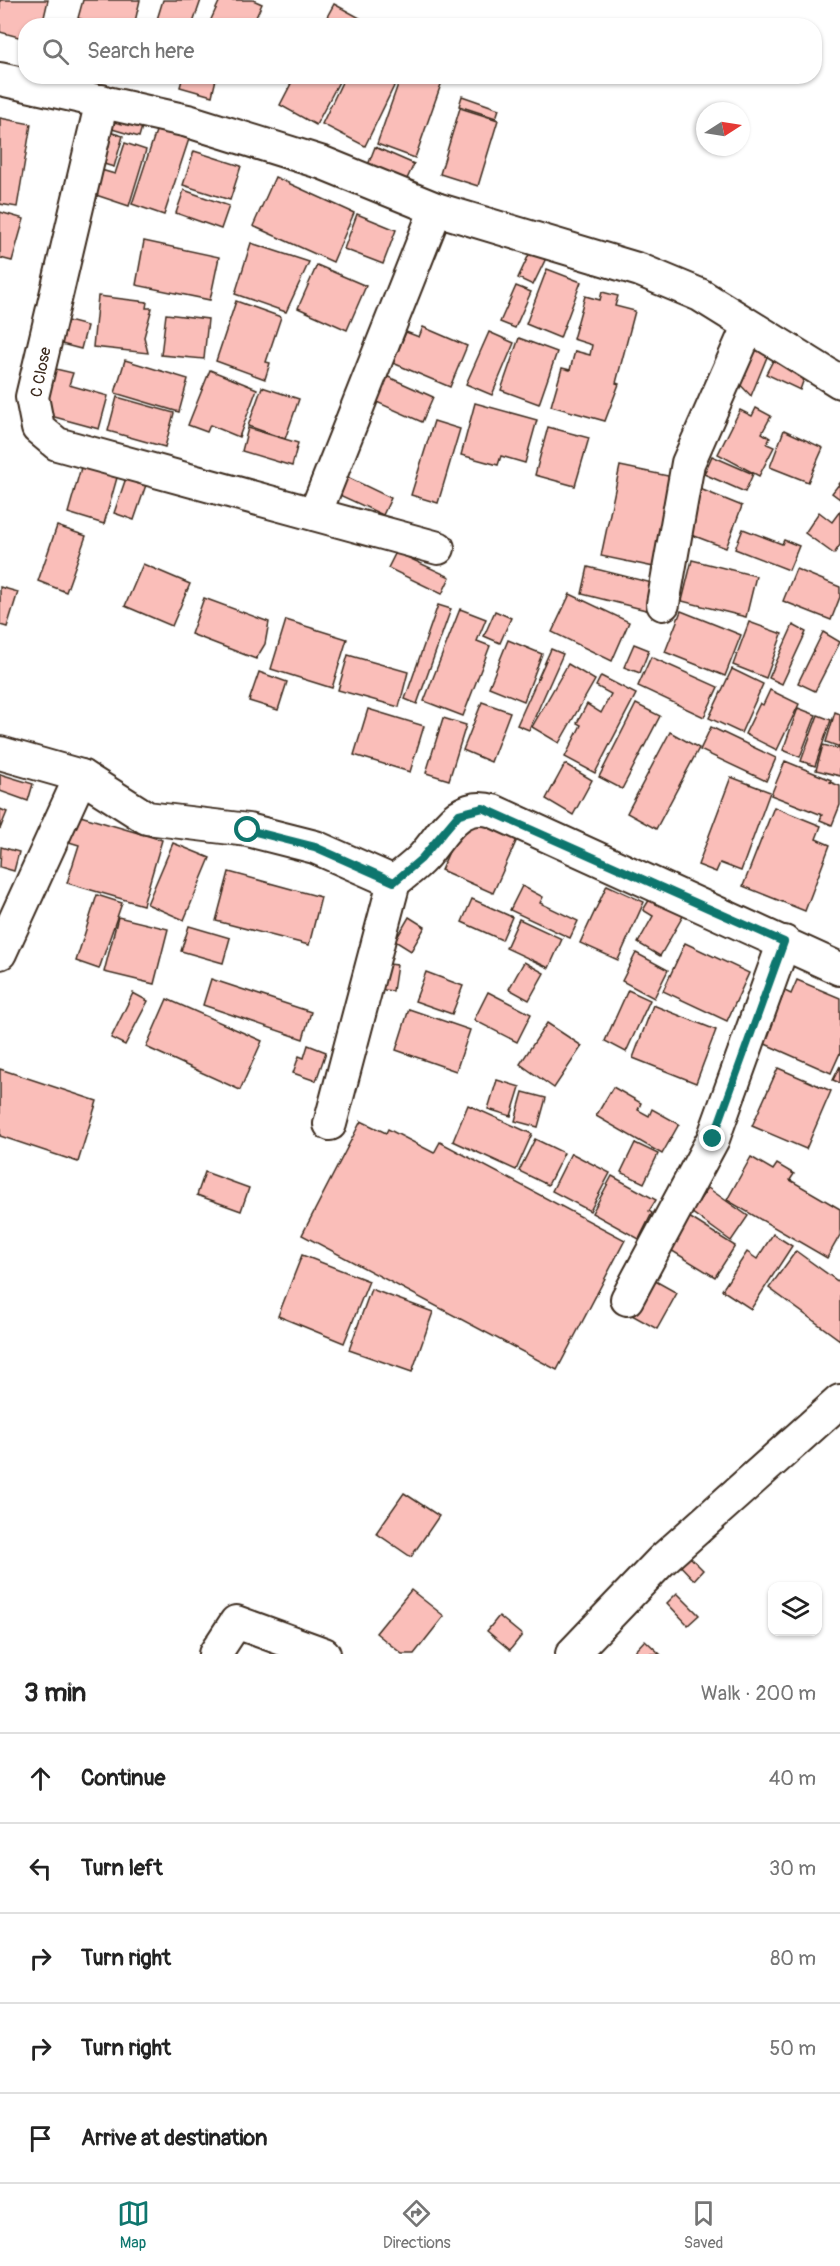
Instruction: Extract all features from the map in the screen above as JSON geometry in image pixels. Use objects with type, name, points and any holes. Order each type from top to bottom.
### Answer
[{"type":"street","points":[[0,79],[18,83]]},
{"type":"street","points":[[23,84],[188,121],[323,164],[436,209],[640,270],[700,295],[748,327],[840,382]]},
{"type":"street","name":"C Close","points":[[102,101],[33,398],[38,428],[57,444],[438,548]]},
{"type":"street","points":[[315,514],[436,209]]},
{"type":"street","points":[[663,604],[688,463],[748,327]]},
{"type":"street","points":[[0,753],[81,776],[147,818],[248,830],[315,847],[394,882]]},
{"type":"street","points":[[0,953],[81,776]]},
{"type":"street","points":[[330,1124],[394,882],[421,859],[459,814],[483,808],[840,969]]},
{"type":"street","points":[[627,1299],[713,1139],[784,942]]},
{"type":"street","points":[[572,1654],[661,1561],[840,1401]]},
{"type":"street","points":[[215,1654],[236,1622],[324,1654]]},
{"type":"building","points":[[0,0],[48,0],[44,18],[18,18],[18,37],[0,32]]},
{"type":"building","points":[[83,0],[140,0],[136,18],[78,18]]},
{"type":"building","points":[[163,0],[201,0],[195,18],[157,18]]},
{"type":"building","points":[[220,0],[253,0],[262,4],[256,18],[212,18]]},
{"type":"building","points":[[334,4],[360,18],[326,18]]},
{"type":"building","points":[[181,84],[215,84],[212,96],[180,87]]},
{"type":"building","points":[[291,84],[338,84],[316,125],[280,105]]},
{"type":"building","points":[[341,84],[395,84],[365,146],[322,124]]},
{"type":"building","points":[[398,84],[441,84],[415,158],[377,144]]},
{"type":"building","points":[[462,96],[499,109],[496,118],[459,106]]},
{"type":"building","points":[[460,108],[498,120],[478,186],[440,174]]},
{"type":"building","points":[[106,109],[144,120],[139,137],[102,126]]},
{"type":"building","points":[[0,118],[31,124],[17,207],[0,204]]},
{"type":"building","points":[[157,128],[189,139],[164,215],[132,204]]},
{"type":"building","points":[[106,131],[123,136],[114,167],[97,162]]},
{"type":"building","points":[[125,143],[146,150],[129,206],[93,194],[101,170],[115,174]]},
{"type":"building","points":[[375,147],[414,164],[406,181],[368,165]]},
{"type":"building","points":[[194,151],[241,166],[230,200],[183,185]]},
{"type":"building","points":[[275,177],[354,213],[333,262],[253,226]]},
{"type":"building","points":[[184,190],[229,206],[221,229],[176,213]]},
{"type":"building","points":[[0,212],[24,219],[12,261],[0,258]]},
{"type":"building","points":[[357,214],[396,230],[383,264],[344,249]]},
{"type":"building","points":[[144,241],[219,257],[210,300],[136,285]]},
{"type":"building","points":[[251,243],[309,262],[286,312],[235,294]]},
{"type":"building","points":[[533,246],[548,254],[533,285],[518,278]]},
{"type":"building","points":[[317,265],[366,286],[347,330],[298,308]]},
{"type":"building","points":[[547,269],[581,282],[560,338],[526,324]]},
{"type":"building","points":[[516,286],[531,292],[515,328],[500,322]]},
{"type":"building","points":[[602,292],[618,296],[615,306],[635,311],[616,383],[619,384],[605,421],[551,406],[562,368],[570,370],[575,351],[590,355],[592,345],[573,339],[585,296],[600,300]]},
{"type":"building","points":[[98,296],[147,302],[146,308],[152,308],[144,337],[148,353],[93,347]]},
{"type":"building","points":[[236,301],[281,317],[266,362],[270,363],[265,379],[216,361]]},
{"type":"building","points":[[166,314],[208,319],[204,359],[161,355]]},
{"type":"building","points":[[56,318],[87,326],[81,349],[50,341]]},
{"type":"building","points":[[423,327],[467,346],[450,387],[393,363],[406,332],[419,337]]},
{"type":"building","points":[[489,332],[514,343],[492,395],[466,384]]},
{"type":"building","points":[[519,338],[557,352],[539,404],[501,390]]},
{"type":"building","points":[[750,342],[769,352],[751,396],[733,377]]},
{"type":"building","points":[[776,355],[806,373],[800,390],[766,374]]},
{"type":"building","points":[[125,360],[188,379],[179,412],[115,393]]},
{"type":"building","points":[[47,367],[73,373],[69,385],[108,396],[99,429],[36,412]]},
{"type":"building","points":[[210,370],[257,389],[239,437],[210,425],[207,432],[188,425]]},
{"type":"building","points":[[384,375],[433,397],[422,422],[372,400]]},
{"type":"building","points":[[262,387],[299,399],[285,439],[248,426]]},
{"type":"building","points":[[117,397],[174,413],[165,447],[108,431]]},
{"type":"building","points":[[475,403],[537,420],[525,463],[501,456],[498,465],[461,455]]},
{"type":"building","points":[[756,408],[771,416],[762,433],[770,438],[767,444],[774,447],[759,476],[718,454],[740,410],[752,416]]},
{"type":"building","points":[[434,421],[460,429],[438,503],[411,495]]},
{"type":"building","points":[[548,427],[589,438],[575,486],[535,475]]},
{"type":"building","points":[[248,428],[298,443],[292,466],[242,451]]},
{"type":"building","points":[[784,430],[823,448],[808,482],[770,467]]},
{"type":"building","points":[[712,456],[753,474],[745,492],[704,474]]},
{"type":"building","points":[[84,457],[120,467],[104,524],[68,513]]},
{"type":"building","points":[[620,466],[673,477],[654,567],[601,556]]},
{"type":"building","points":[[341,474],[391,498],[383,515],[333,492]]},
{"type":"building","points":[[127,475],[147,482],[134,520],[114,513]]},
{"type":"building","points":[[840,483],[840,499],[832,493]]},
{"type":"building","points":[[700,489],[742,506],[726,548],[684,532]]},
{"type":"building","points":[[840,511],[840,545],[834,554],[805,533],[819,512],[832,522]]},
{"type":"building","points":[[57,526],[86,536],[66,592],[38,581]]},
{"type":"building","points":[[743,529],[782,544],[784,540],[799,546],[789,570],[735,549]]},
{"type":"building","points":[[396,552],[450,577],[442,594],[388,568]]},
{"type":"building","points":[[692,560],[756,576],[746,617],[682,601]]},
{"type":"building","points":[[143,564],[190,584],[172,626],[125,606]]},
{"type":"building","points":[[588,567],[656,584],[650,611],[582,594]]},
{"type":"building","points":[[796,569],[840,587],[840,597],[831,620],[783,601]]},
{"type":"building","points":[[0,587],[18,592],[7,627],[0,625]]},
{"type":"building","points":[[570,594],[629,622],[612,661],[552,632]]},
{"type":"building","points":[[204,598],[269,622],[265,644],[256,659],[191,634]]},
{"type":"building","points":[[438,605],[451,609],[417,704],[405,699]]},
{"type":"building","points":[[460,609],[486,619],[477,641],[490,646],[463,716],[424,701]]},
{"type":"building","points":[[495,611],[511,618],[500,643],[484,636]]},
{"type":"building","points":[[681,611],[741,635],[725,676],[665,652]]},
{"type":"building","points":[[286,620],[347,639],[332,688],[271,669]]},
{"type":"building","points":[[749,622],[782,634],[766,678],[733,665]]},
{"type":"building","points":[[793,625],[806,632],[782,684],[769,678]]},
{"type":"building","points":[[823,632],[840,642],[815,691],[798,683]]},
{"type":"building","points":[[508,640],[542,654],[524,701],[489,687]]},
{"type":"building","points":[[634,644],[649,650],[640,673],[624,667]]},
{"type":"building","points":[[551,649],[563,654],[529,730],[517,725]]},
{"type":"building","points":[[348,655],[408,672],[399,707],[338,690]]},
{"type":"building","points":[[651,657],[718,687],[704,717],[638,686]]},
{"type":"building","points":[[568,664],[595,680],[559,743],[532,727]]},
{"type":"building","points":[[732,669],[763,684],[741,733],[709,718]]},
{"type":"building","points":[[259,672],[287,682],[278,710],[249,701]]},
{"type":"building","points":[[601,676],[636,694],[595,773],[565,757],[581,725],[577,723],[587,704],[601,713],[611,694],[596,686]]},
{"type":"building","points":[[770,690],[799,704],[777,750],[745,734],[760,703],[763,705]]},
{"type":"building","points":[[482,702],[510,712],[491,762],[463,750]]},
{"type":"building","points":[[636,704],[660,716],[622,789],[599,777]]},
{"type":"building","points":[[798,708],[816,715],[800,757],[783,750]]},
{"type":"building","points":[[368,709],[424,726],[410,772],[354,755]]},
{"type":"building","points":[[835,712],[840,714],[840,747],[826,742]]},
{"type":"building","points":[[818,715],[831,720],[815,766],[801,761]]},
{"type":"building","points":[[443,718],[466,725],[449,780],[426,773]]},
{"type":"building","points":[[711,727],[776,758],[766,781],[700,750]]},
{"type":"building","points":[[670,732],[699,748],[656,829],[627,813]]},
{"type":"building","points":[[823,745],[840,749],[840,776],[816,770]]},
{"type":"building","points":[[785,761],[840,786],[840,805],[832,825],[820,820],[822,815],[771,795]]},
{"type":"building","points":[[565,764],[592,780],[573,815],[546,799]]},
{"type":"building","points":[[0,774],[33,784],[28,801],[0,791]]},
{"type":"building","points":[[731,777],[770,792],[741,871],[720,863],[716,872],[698,865]]},
{"type":"building","points":[[774,807],[821,826],[816,839],[830,845],[805,911],[743,886]]},
{"type":"building","points":[[0,809],[7,812],[0,829]]},
{"type":"building","points":[[466,813],[518,837],[493,893],[441,870]]},
{"type":"building","points":[[77,815],[162,840],[143,905],[67,883],[79,845],[69,842]]},
{"type":"building","points":[[173,843],[210,858],[184,920],[147,904]]},
{"type":"building","points":[[1,847],[19,852],[14,871],[0,867]]},
{"type":"building","points":[[229,872],[321,897],[309,945],[216,921]]},
{"type":"building","points":[[607,885],[644,902],[618,960],[580,943]]},
{"type":"building","points":[[522,886],[543,897],[540,903],[578,921],[570,938],[510,910]]},
{"type":"building","points":[[97,895],[122,903],[99,969],[76,961]]},
{"type":"building","points":[[651,897],[683,916],[660,956],[638,943],[653,916],[643,910]]},
{"type":"building","points":[[472,899],[512,917],[502,940],[462,922]]},
{"type":"building","points":[[118,917],[168,929],[154,984],[104,972]]},
{"type":"building","points":[[409,917],[425,927],[411,951],[395,941]]},
{"type":"building","points":[[519,919],[562,939],[549,968],[506,948]]},
{"type":"building","points":[[189,926],[230,938],[223,963],[181,951]]},
{"type":"building","points":[[685,943],[749,973],[727,1021],[663,991]]},
{"type":"building","points":[[636,953],[668,970],[654,998],[622,981]]},
{"type":"building","points":[[524,962],[544,973],[529,1000],[509,989]]},
{"type":"building","points":[[380,963],[397,965],[393,991],[376,989]]},
{"type":"building","points":[[426,972],[463,986],[452,1014],[415,1001]]},
{"type":"building","points":[[211,979],[311,1012],[303,1039],[203,1005]]},
{"type":"building","points":[[797,980],[840,998],[840,1053],[831,1073],[763,1043],[785,991],[791,994]]},
{"type":"building","points":[[628,990],[650,1000],[626,1052],[605,1041]]},
{"type":"building","points":[[488,992],[531,1014],[517,1042],[474,1020]]},
{"type":"building","points":[[133,993],[148,1001],[125,1045],[111,1038]]},
{"type":"building","points":[[167,999],[262,1041],[240,1090],[146,1047]]},
{"type":"building","points":[[653,1005],[716,1030],[696,1083],[633,1058]]},
{"type":"building","points":[[409,1009],[470,1030],[456,1071],[396,1050]]},
{"type":"building","points":[[547,1023],[582,1046],[554,1088],[520,1064]]},
{"type":"building","points":[[308,1045],[326,1052],[316,1081],[293,1073],[299,1056],[304,1058]]},
{"type":"building","points":[[840,1066],[840,1083],[833,1080]]},
{"type":"building","points":[[778,1068],[831,1091],[806,1149],[752,1126]]},
{"type":"building","points":[[0,1069],[97,1101],[78,1162],[0,1136]]},
{"type":"building","points":[[497,1080],[520,1087],[511,1116],[488,1109]]},
{"type":"building","points":[[613,1087],[641,1103],[638,1110],[649,1116],[652,1109],[679,1124],[662,1154],[596,1116]]},
{"type":"building","points":[[523,1092],[546,1098],[538,1127],[515,1121]]},
{"type":"building","points":[[468,1105],[532,1134],[516,1170],[453,1141]]},
{"type":"building","points":[[361,1121],[386,1133],[388,1129],[434,1153],[440,1142],[625,1240],[557,1370],[302,1235]]},
{"type":"building","points":[[535,1139],[564,1153],[548,1185],[519,1171]]},
{"type":"building","points":[[635,1143],[658,1154],[644,1183],[621,1172]]},
{"type":"building","points":[[571,1153],[610,1173],[590,1211],[552,1191]]},
{"type":"building","points":[[751,1157],[773,1170],[777,1164],[794,1174],[790,1180],[840,1209],[840,1235],[827,1258],[727,1200]]},
{"type":"building","points":[[205,1172],[249,1188],[241,1211],[197,1195]]},
{"type":"building","points":[[612,1176],[656,1200],[649,1211],[652,1213],[639,1239],[592,1213]]},
{"type":"building","points":[[708,1188],[748,1216],[731,1241],[691,1212]]},
{"type":"building","points":[[689,1217],[735,1246],[715,1277],[669,1249]]},
{"type":"building","points":[[773,1234],[792,1246],[751,1309],[722,1290],[747,1252],[757,1259]]},
{"type":"building","points":[[796,1251],[840,1283],[840,1340],[769,1288]]},
{"type":"building","points":[[302,1255],[369,1281],[344,1343],[278,1316]]},
{"type":"building","points":[[650,1278],[677,1293],[657,1329],[630,1314]]},
{"type":"building","points":[[371,1289],[433,1312],[412,1372],[349,1350]]},
{"type":"building","points":[[404,1493],[439,1516],[411,1557],[376,1533]]},
{"type":"building","points":[[686,1553],[703,1570],[694,1580],[677,1562]]},
{"type":"building","points":[[411,1590],[444,1616],[414,1654],[402,1654],[376,1633]]},
{"type":"building","points":[[677,1593],[699,1615],[688,1625],[667,1603]]},
{"type":"building","points":[[499,1616],[522,1635],[510,1650],[487,1631]]},
{"type":"building","points":[[645,1640],[660,1654],[632,1654]]},
{"type":"route","points":[[248,830],[315,847],[394,882],[421,859],[459,814],[483,808],[784,942],[713,1139]]}]
